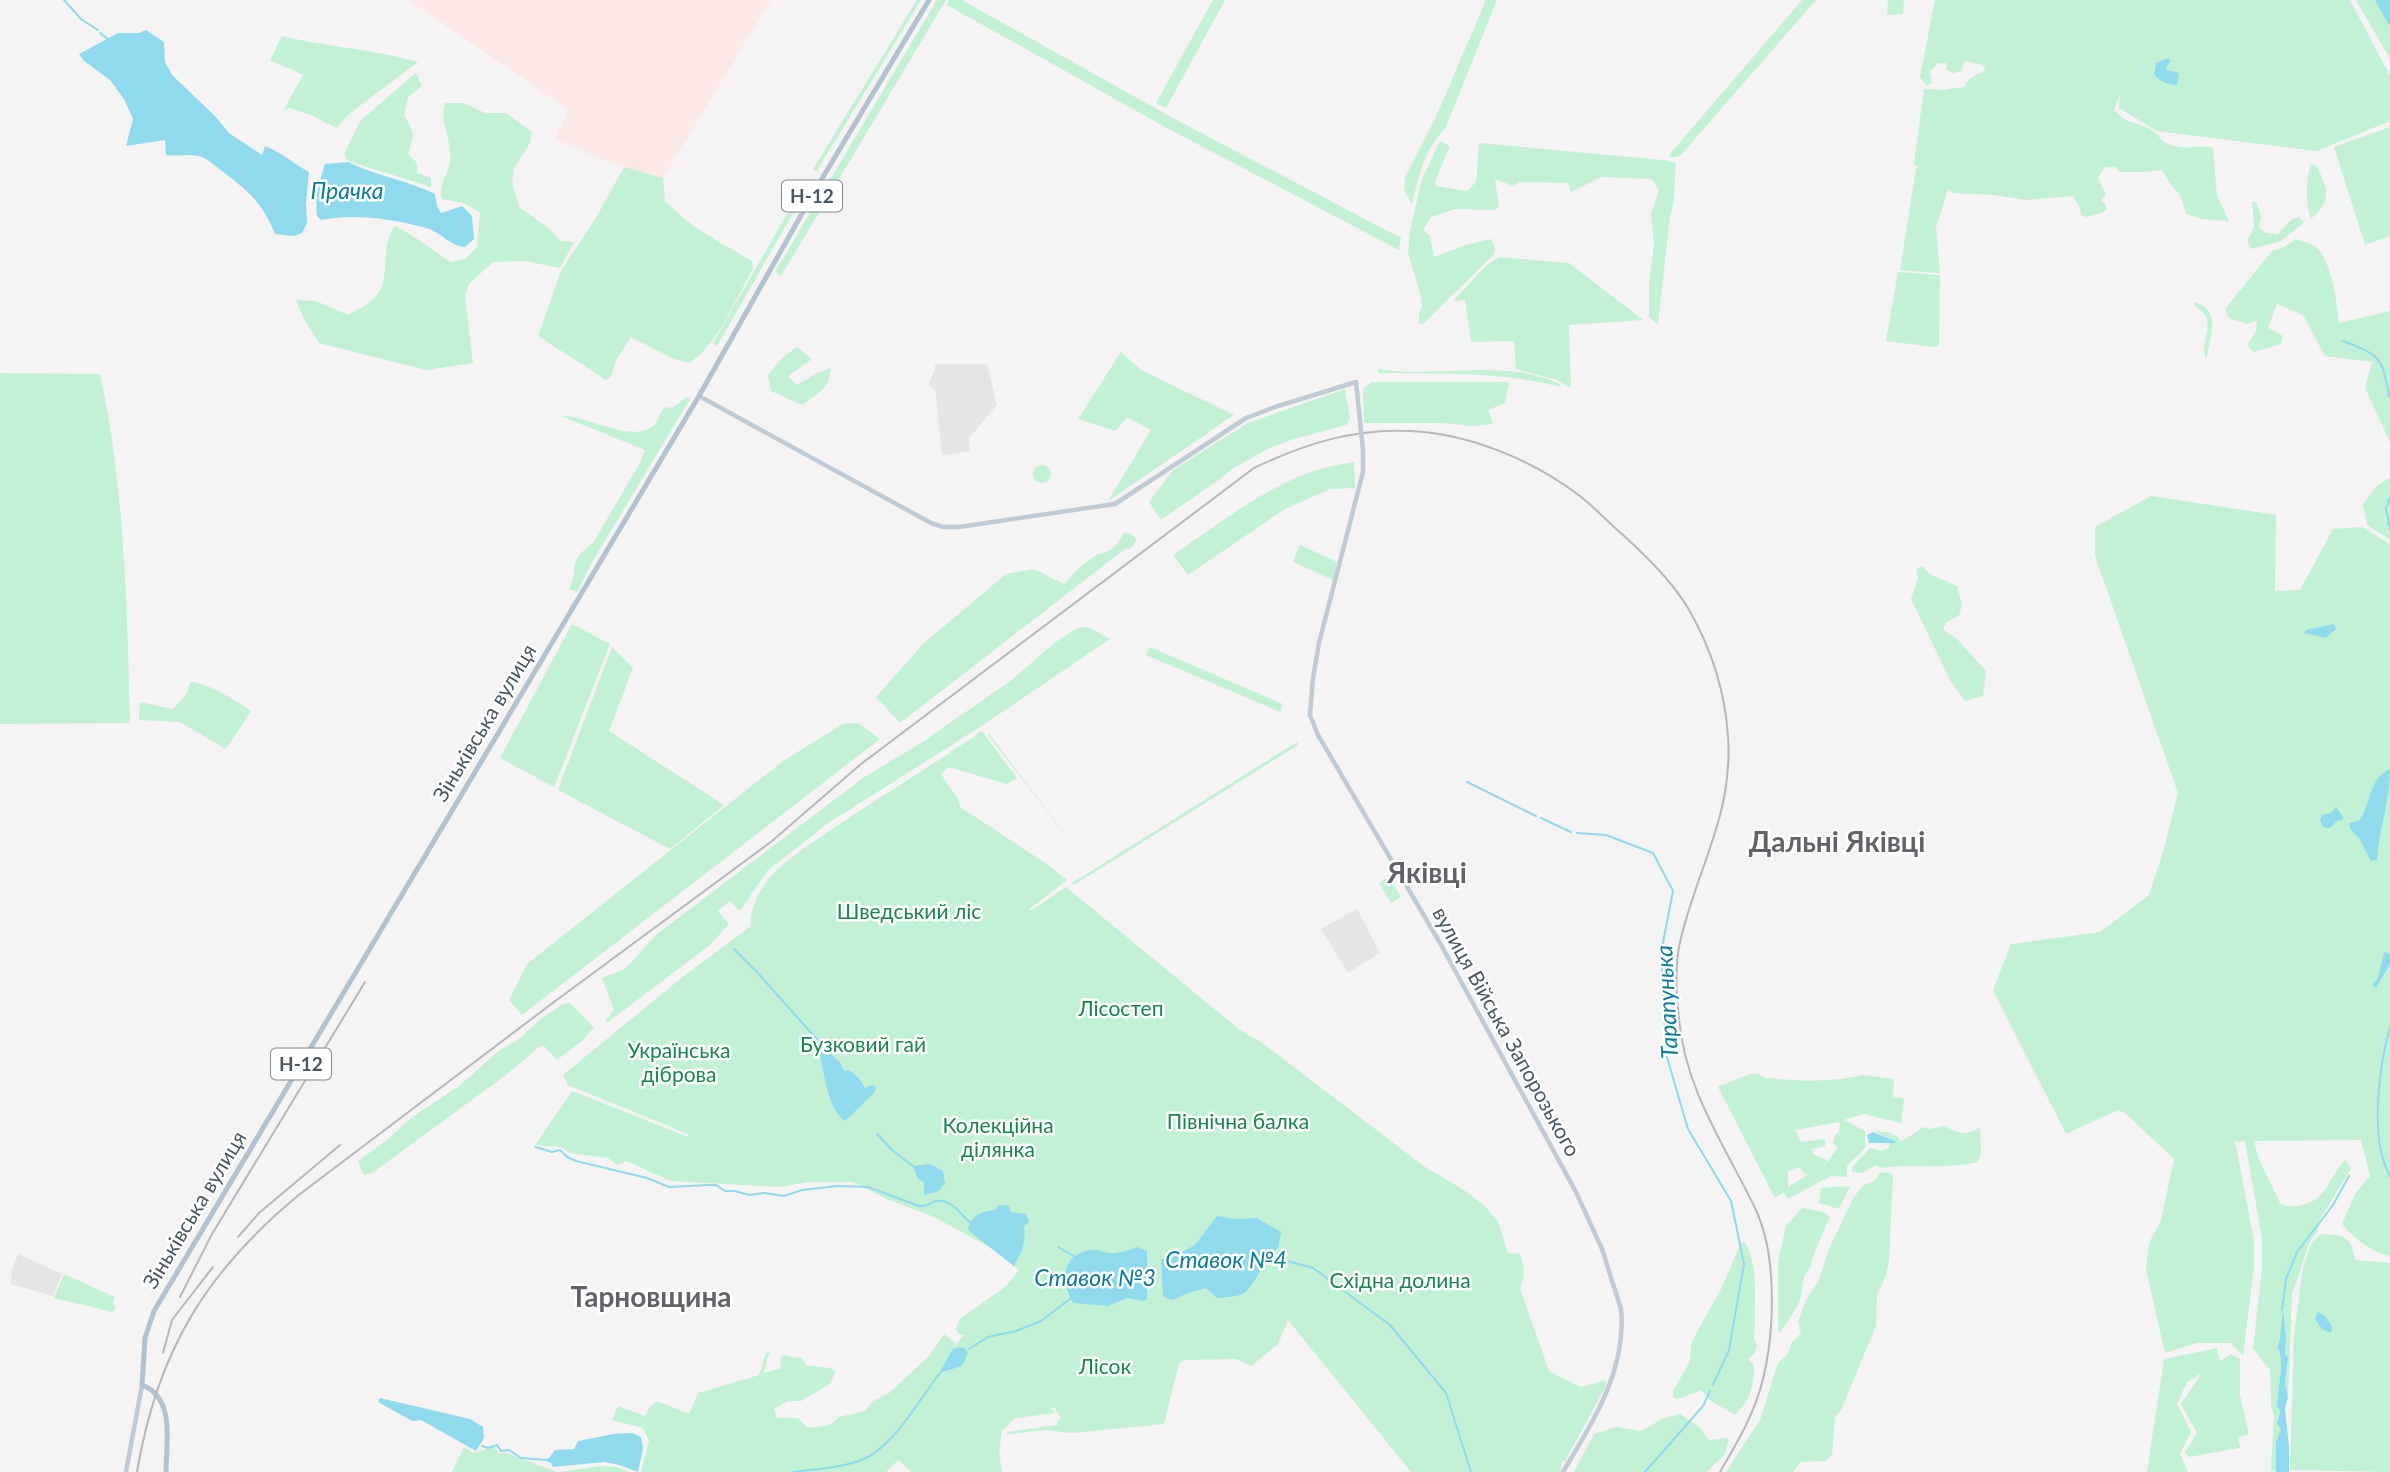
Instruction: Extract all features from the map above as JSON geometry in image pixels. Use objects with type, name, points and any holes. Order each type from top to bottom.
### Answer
[{"type":"main road","name":"Зіньківська вулиця","points":[[142,1385],[146,1336],[154,1311],[699,396],[817,187],[929,0]]},
{"type":"main road","points":[[142,1385],[153,1390],[164,1404],[166,1472]]},
{"type":"street","name":"вулиця Війська Запорозького","points":[[699,396],[931,523],[951,527],[1115,504],[1246,418],[1356,382],[1363,472],[1319,643],[1310,695],[1310,715],[1318,735],[1394,862],[1507,1063],[1576,1192],[1602,1249],[1622,1319],[1613,1379],[1607,1395],[1563,1472]]},
{"type":"street","name":"Н-12","points":[[126,1472],[142,1385]]},
{"type":"shaded area","points":[[408,0],[771,0],[663,178],[610,163],[555,139],[569,110]]},
{"type":"shaded area","points":[[936,364],[987,364],[997,405],[969,438],[970,451],[942,455],[935,389],[929,385]]},
{"type":"shaded area","points":[[1357,909],[1380,953],[1348,973],[1321,929]]},
{"type":"shaded area","points":[[18,1254],[62,1274],[53,1296],[11,1284],[12,1270]]},
{"type":"green space","points":[[917,0],[921,0],[816,172],[813,169]]},
{"type":"green space","points":[[937,0],[946,0],[781,276],[775,272]]},
{"type":"green space","points":[[949,0],[962,0],[1169,116],[1401,238],[1399,250],[1165,127],[947,5]]},
{"type":"green space","points":[[1213,0],[1225,0],[1166,108],[1156,103]]},
{"type":"green space","points":[[1486,0],[1497,0],[1445,129],[1427,155],[1412,205],[1404,190],[1405,177],[1435,119]]},
{"type":"green space","points":[[1802,0],[1816,0],[1681,155],[1670,157],[1669,155]]},
{"type":"green space","points":[[1888,0],[1904,0],[1903,14],[1887,15]]},
{"type":"green space","points":[[1935,0],[2350,0],[2390,76],[2390,121],[2317,151],[2157,131],[2119,108],[2120,94],[2114,110],[2126,119],[2152,130],[2167,144],[2213,148],[2217,196],[2229,221],[2201,219],[2186,214],[2180,195],[2162,170],[2119,172],[2115,167],[2105,167],[2098,178],[2106,195],[2101,201],[2107,209],[2086,217],[2081,215],[2073,196],[2026,200],[1953,193],[1948,189],[1936,228],[1940,273],[1900,270],[1916,168],[1920,169],[1914,164],[1924,89],[1964,87],[1970,79],[1985,69],[1982,65],[1964,61],[1962,71],[1953,73],[1947,70],[1946,63],[1938,63],[1930,72],[1932,83],[1927,86],[1920,77]]},
{"type":"green space","points":[[2356,0],[2375,0],[2390,25],[2390,59]]},
{"type":"green space","points":[[282,36],[418,62],[349,114],[336,128],[290,108],[283,111],[303,75],[270,60]]},
{"type":"green space","points":[[416,73],[422,86],[408,97],[404,116],[413,134],[408,154],[417,163],[417,173],[431,178],[431,187],[348,161],[344,154],[360,121]]},
{"type":"green space","points":[[445,103],[464,103],[485,113],[506,113],[532,132],[530,143],[514,168],[512,183],[519,207],[546,226],[561,241],[574,242],[560,268],[524,261],[493,262],[469,284],[465,297],[473,363],[426,370],[319,343],[296,300],[316,301],[348,315],[369,303],[382,284],[387,245],[395,226],[451,262],[465,259],[477,247],[480,212],[463,203],[442,199],[441,189],[450,163],[444,117]]},
{"type":"green space","points":[[2390,127],[2390,236],[2365,245],[2334,147]]},
{"type":"green space","points":[[1440,141],[1450,146],[1435,186],[1467,191],[1476,182],[1479,143],[1676,163],[1658,324],[1649,317],[1649,282],[1654,244],[1651,214],[1659,190],[1652,179],[1601,177],[1571,192],[1568,183],[1519,182],[1513,186],[1495,179],[1499,207],[1495,210],[1455,209],[1431,217],[1423,230],[1430,236],[1434,257],[1491,239],[1495,248],[1494,254],[1423,324],[1419,324],[1422,306],[1408,253],[1410,231],[1422,179]]},
{"type":"green space","points":[[2311,164],[2316,165],[2326,193],[2323,205],[2311,219],[2307,191]]},
{"type":"green space","points":[[624,167],[663,178],[665,202],[702,231],[752,261],[753,269],[718,333],[700,355],[689,363],[674,359],[631,337],[616,360],[611,376],[606,380],[538,336],[561,271],[597,216]]},
{"type":"green space","points":[[807,179],[811,182],[717,346],[713,343]]},
{"type":"green space","points":[[2252,202],[2256,202],[2261,216],[2259,228],[2266,233],[2278,234],[2292,219],[2299,217],[2304,223],[2281,241],[2251,249],[2247,241],[2254,228]]},
{"type":"green space","points":[[2296,239],[2317,248],[2322,255],[2333,284],[2339,323],[2390,311],[2390,442],[2365,388],[2372,362],[2325,356],[2303,315],[2277,304],[2268,328],[2283,336],[2281,344],[2253,352],[2247,345],[2256,331],[2257,320],[2247,324],[2229,318],[2225,309],[2272,251]]},
{"type":"green space","points":[[1499,257],[1569,263],[1643,320],[1569,325],[1571,388],[1557,380],[1516,369],[1514,341],[1471,342],[1465,300],[1453,301],[1487,265]]},
{"type":"green space","points":[[1898,272],[1940,275],[1939,345],[1934,347],[1886,341]]},
{"type":"green space","points":[[2195,302],[2209,311],[2211,318],[2212,332],[2205,358],[2208,323],[2202,311],[2194,305]]},
{"type":"green space","points":[[797,347],[812,359],[788,376],[797,385],[831,368],[825,386],[802,405],[771,391],[768,375],[782,358]]},
{"type":"green space","points":[[1121,352],[1141,370],[1234,415],[1108,501],[1151,430],[1127,417],[1116,431],[1078,419]]},
{"type":"green space","points":[[1378,369],[1516,372],[1538,376],[1560,384],[1560,387],[1515,378],[1378,373]]},
{"type":"green space","points":[[0,373],[100,374],[120,504],[130,723],[0,724]]},
{"type":"green space","points":[[1372,382],[1509,382],[1505,403],[1488,410],[1493,424],[1472,426],[1444,423],[1364,423],[1363,389]]},
{"type":"green space","points":[[1345,389],[1350,419],[1346,425],[1268,449],[1232,469],[1161,520],[1149,502],[1173,470],[1248,423]]},
{"type":"green space","points":[[687,397],[690,399],[592,562],[577,592],[569,589],[576,560],[593,543],[645,450],[561,416],[637,432],[647,430],[656,423],[664,408],[673,407]]},
{"type":"green space","points":[[1354,462],[1355,488],[1330,489],[1285,509],[1188,575],[1173,555],[1237,511],[1281,485],[1329,467]]},
{"type":"green space","points":[[1042,465],[1048,468],[1051,474],[1048,480],[1042,483],[1036,480],[1033,474],[1036,468]]},
{"type":"green space","points":[[2390,478],[2390,540],[2367,525],[2363,504],[2378,485]]},
{"type":"green space","points":[[2151,496],[2276,515],[2275,591],[2300,590],[2333,529],[2362,527],[2390,544],[2390,1256],[2363,1244],[2342,1224],[2355,1194],[2370,1176],[2361,1140],[2254,1141],[2258,1157],[2280,1203],[2286,1206],[2302,1205],[2317,1198],[2345,1160],[2351,1169],[2320,1219],[2292,1294],[2288,1398],[2285,1384],[2288,1363],[2283,1317],[2277,1349],[2280,1350],[2281,1367],[2277,1405],[2280,1411],[2277,1417],[2281,1429],[2276,1442],[2276,1472],[2271,1470],[2274,1416],[2270,1370],[2253,1349],[2262,1268],[2262,1239],[2245,1141],[2233,1142],[2236,1145],[2254,1241],[2254,1266],[2243,1356],[2231,1343],[2197,1343],[2165,1353],[2146,1269],[2149,1243],[2161,1220],[2174,1159],[2125,1113],[2118,1110],[2066,1134],[1993,990],[2011,944],[2100,932],[2149,895],[2164,849],[2178,793],[2095,556],[2095,527]]},
{"type":"green space","points":[[1124,532],[1137,540],[1130,549],[1125,549],[900,723],[876,697],[923,644],[1006,574],[1034,569],[1064,584],[1086,562],[1116,545]]},
{"type":"green space","points":[[1300,545],[1337,562],[1333,580],[1293,562]]},
{"type":"green space","points":[[1922,566],[1930,574],[1957,586],[1962,604],[1959,616],[1946,622],[1943,630],[1958,640],[1986,671],[1983,696],[1965,701],[1951,682],[1911,599],[1918,578],[1916,569]]},
{"type":"green space","points":[[572,624],[610,644],[554,787],[500,758]]},
{"type":"green space","points":[[1088,627],[1110,639],[983,725],[827,824],[767,871],[740,911],[730,901],[718,911],[729,924],[710,945],[607,1023],[605,1021],[614,1010],[602,978],[625,969],[657,934],[863,778],[924,741],[1013,679],[1054,643],[1077,628]]},
{"type":"green space","points":[[612,647],[633,668],[609,731],[724,805],[670,849],[558,790]]},
{"type":"green space","points":[[1150,647],[1283,704],[1280,712],[1146,655]]},
{"type":"green space","points":[[190,682],[212,688],[251,711],[226,749],[180,722],[139,720],[140,702],[173,709],[187,693]]},
{"type":"green space","points":[[858,723],[880,739],[522,1015],[509,1000],[527,964],[783,761],[843,724]]},
{"type":"green space","points":[[982,731],[1017,778],[1007,784],[948,767],[941,774],[959,801],[960,807],[1067,880],[1028,910],[1066,887],[1240,1030],[1261,1042],[1425,1167],[1484,1205],[1498,1221],[1508,1253],[1520,1254],[1524,1271],[1520,1288],[1549,1371],[1581,1387],[1606,1380],[1606,1386],[1565,1461],[1562,1461],[1560,1472],[1411,1472],[1288,1320],[1278,1344],[1251,1366],[1236,1359],[1184,1360],[1179,1363],[1164,1424],[1072,1433],[1046,1430],[1008,1434],[1007,1432],[1057,1425],[1061,1418],[1054,1407],[1051,1408],[1056,1413],[1015,1418],[1002,1431],[999,1452],[1002,1472],[912,1472],[898,1460],[886,1472],[641,1472],[649,1441],[643,1428],[612,1420],[618,1406],[645,1416],[657,1401],[689,1414],[698,1393],[759,1375],[766,1353],[769,1352],[771,1354],[768,1355],[764,1373],[781,1368],[780,1358],[784,1355],[801,1357],[806,1365],[836,1371],[830,1384],[801,1401],[788,1401],[774,1409],[777,1418],[798,1418],[808,1428],[830,1425],[839,1417],[865,1411],[873,1401],[889,1393],[929,1356],[944,1334],[955,1343],[954,1347],[964,1335],[958,1334],[956,1329],[960,1319],[1006,1286],[1019,1270],[989,1247],[934,1217],[889,1200],[853,1182],[809,1182],[779,1187],[671,1181],[626,1161],[617,1165],[608,1158],[570,1153],[561,1147],[535,1145],[572,1091],[688,1137],[688,1134],[568,1085],[563,1075],[685,975],[751,926],[752,912],[760,891],[774,873],[792,857]]},
{"type":"green space","points":[[989,734],[1088,864],[988,735]]},
{"type":"green space","points":[[1297,742],[1298,745],[1074,885],[1072,883]]},
{"type":"green space","points":[[1389,877],[1401,897],[1391,903],[1379,883]]},
{"type":"green space","points":[[570,1003],[594,1027],[583,1040],[557,1060],[544,1046],[540,1046],[506,1075],[372,1173],[364,1175],[358,1161],[411,1118],[460,1085],[542,1018],[563,1004]]},
{"type":"green space","points":[[1750,1074],[1759,1074],[1765,1078],[1809,1081],[1863,1075],[1894,1079],[1893,1097],[1904,1098],[1901,1123],[1864,1114],[1844,1120],[1865,1131],[1865,1148],[1847,1166],[1847,1177],[1831,1176],[1788,1199],[1784,1192],[1775,1198],[1718,1087]],"holes":[[[1840,1122],[1839,1132],[1833,1143],[1838,1148],[1823,1167],[1827,1160],[1813,1154],[1812,1149],[1825,1146],[1825,1139],[1801,1142],[1795,1130]],[[1799,1167],[1805,1174],[1809,1174],[1788,1187],[1788,1171]]]},
{"type":"green space","points":[[1943,1126],[1966,1133],[1980,1127],[1981,1155],[1977,1162],[1953,1166],[1881,1168],[1877,1165],[1861,1173],[1852,1172],[1853,1166],[1870,1148],[1882,1151],[1890,1147],[1889,1143],[1895,1143],[1874,1131],[1891,1133],[1898,1137],[1900,1142],[1922,1127],[1930,1129]]},
{"type":"green space","points":[[1890,1172],[1893,1176],[1889,1260],[1877,1295],[1876,1326],[1841,1410],[1835,1417],[1832,1455],[1825,1461],[1800,1462],[1793,1472],[1726,1472],[1760,1420],[1778,1363],[1788,1354],[1792,1342],[1801,1333],[1798,1322],[1806,1300],[1818,1282],[1829,1249],[1852,1200],[1862,1186],[1874,1181],[1880,1173]]},
{"type":"green space","points":[[1850,1186],[1839,1209],[1819,1203],[1821,1188]]},
{"type":"green space","points":[[1802,1208],[1823,1212],[1830,1217],[1811,1266],[1804,1276],[1800,1301],[1781,1332],[1778,1332],[1778,1262],[1786,1226]]},
{"type":"green space","points":[[2322,1234],[2346,1238],[2352,1246],[2355,1260],[2390,1263],[2390,1472],[2290,1470],[2294,1336],[2303,1267],[2312,1242]]},
{"type":"green space","points":[[1745,1242],[1754,1272],[1754,1337],[1757,1345],[1755,1353],[1748,1359],[1754,1365],[1750,1393],[1735,1415],[1708,1399],[1702,1390],[1678,1399],[1673,1397],[1673,1391],[1689,1363],[1692,1341],[1720,1291],[1741,1243]]},
{"type":"green space","points":[[64,1274],[115,1297],[113,1303],[116,1307],[113,1312],[54,1298]]},
{"type":"green space","points":[[2217,1348],[2220,1361],[2231,1354],[2240,1359],[2240,1395],[2249,1434],[2238,1437],[2240,1448],[2189,1457],[2185,1452],[2197,1433],[2181,1404],[2202,1373],[2187,1382],[2177,1404],[2191,1432],[2180,1454],[2188,1472],[2147,1472],[2164,1359]]},
{"type":"green space","points":[[1680,1414],[1698,1426],[1709,1440],[1729,1438],[1725,1454],[1707,1472],[1574,1472],[1594,1434],[1616,1427],[1641,1431],[1664,1418]]},
{"type":"green space","points":[[464,1447],[473,1453],[495,1447],[498,1453],[507,1453],[557,1472],[452,1472]]},
{"type":"green space","points":[[601,1466],[617,1467],[628,1472],[560,1472]]},
{"type":"water","points":[[2375,0],[2390,0],[2390,25],[2387,22]]},
{"type":"water","points":[[146,30],[164,42],[165,62],[172,75],[229,133],[262,155],[265,146],[309,172],[307,223],[302,233],[294,236],[275,234],[254,198],[204,158],[195,155],[166,155],[165,140],[126,146],[133,119],[124,99],[110,80],[84,61],[79,54],[118,33],[139,33]]},
{"type":"water","points":[[2168,58],[2171,61],[2166,67],[2167,70],[2179,73],[2177,85],[2164,82],[2154,74],[2156,63]]},
{"type":"water","name":"Прачка","points":[[348,162],[435,194],[441,213],[462,206],[472,216],[474,239],[465,247],[431,230],[401,222],[360,217],[321,220],[317,216],[317,203],[325,164]]},
{"type":"water","points":[[2334,624],[2336,629],[2326,638],[2304,633],[2306,630]]},
{"type":"water","points":[[2390,769],[2377,860],[2371,861],[2359,838],[2350,829],[2349,823],[2359,821],[2374,785],[2383,773]]},
{"type":"water","points":[[2336,807],[2343,817],[2342,820],[2330,828],[2323,827],[2320,820],[2322,815],[2331,813]]},
{"type":"water","points":[[2384,952],[2390,954],[2390,964],[2376,988],[2372,985],[2378,978]]},
{"type":"water","points":[[822,1044],[844,1071],[849,1070],[859,1078],[865,1088],[872,1085],[876,1087],[874,1093],[845,1121],[834,1107],[827,1089],[819,1051]]},
{"type":"water","points":[[1873,1132],[1895,1143],[1869,1143],[1867,1135]]},
{"type":"water","points":[[930,1164],[943,1171],[945,1183],[939,1191],[924,1195],[924,1182],[918,1179],[913,1166]]},
{"type":"water","points":[[999,1205],[1009,1206],[1011,1212],[1026,1214],[1029,1222],[1024,1226],[1023,1247],[1014,1266],[968,1230],[974,1217],[995,1210]]},
{"type":"water","name":"Ставок №4","points":[[1217,1216],[1257,1218],[1281,1232],[1278,1248],[1267,1260],[1250,1288],[1240,1295],[1217,1298],[1206,1288],[1173,1300],[1163,1296],[1161,1259],[1173,1257],[1195,1245]]},
{"type":"water","name":"Ставок №3","points":[[1137,1247],[1147,1251],[1147,1299],[1144,1301],[1127,1298],[1108,1306],[1073,1303],[1065,1278],[1068,1264],[1073,1258],[1089,1250],[1113,1253]]},
{"type":"water","points":[[2283,1309],[2285,1354],[2288,1358],[2285,1384],[2288,1398],[2285,1408],[2289,1472],[2276,1472],[2276,1442],[2281,1429],[2277,1424],[2281,1367],[2280,1351],[2277,1349]]},
{"type":"water","points":[[2318,1312],[2324,1315],[2332,1326],[2331,1333],[2322,1329],[2315,1319]]},
{"type":"water","points":[[959,1347],[968,1353],[962,1366],[939,1373],[953,1349]]},
{"type":"water","points":[[380,1398],[470,1419],[483,1427],[484,1438],[476,1451],[421,1420],[412,1421],[378,1402]]},
{"type":"water","points":[[632,1433],[641,1437],[643,1448],[638,1472],[604,1462],[553,1467],[544,1460],[555,1450],[574,1449],[578,1441]]},
{"type":"waterway","points":[[64,0],[81,19],[98,30]]},
{"type":"waterway","points":[[100,33],[108,39]]},
{"type":"waterway","points":[[2343,341],[2366,351],[2378,360],[2390,398]]},
{"type":"waterway","points":[[2390,497],[2386,509],[2390,529]]},
{"type":"waterway","name":"Тарапунька","points":[[1467,782],[1536,816]]},
{"type":"waterway","name":"Тарапунька","points":[[1541,818],[1571,832]]},
{"type":"waterway","name":"Тарапунька","points":[[1577,833],[1606,835],[1653,853],[1673,891],[1661,953],[1666,1054],[1688,1129],[1731,1201],[1744,1264],[1729,1350],[1713,1385]]},
{"type":"waterway","points":[[734,949],[823,1046]]},
{"type":"waterway","points":[[2390,1027],[2382,1062],[2378,1103],[2380,1143],[2390,1176]]},
{"type":"waterway","points":[[877,1134],[913,1166]]},
{"type":"waterway","points":[[535,1147],[552,1152],[560,1150],[576,1161],[647,1178],[669,1187],[716,1185],[725,1191],[749,1195],[765,1193],[784,1196],[802,1190],[837,1186],[868,1187],[919,1206],[936,1201],[947,1202],[972,1224]]},
{"type":"waterway","points":[[2282,1310],[2286,1279],[2297,1252],[2333,1205],[2349,1176]]},
{"type":"waterway","points":[[1058,1247],[1075,1257]]},
{"type":"waterway","name":"Тарапунька","points":[[1280,1259],[1313,1268],[1390,1325],[1446,1393],[1471,1472]]},
{"type":"waterway","points":[[969,1349],[988,1337],[1016,1331],[1041,1321],[1070,1299]]},
{"type":"waterway","points":[[793,1472],[847,1464],[875,1453],[896,1433],[940,1373]]},
{"type":"waterway","name":"Тарапунька","points":[[1645,1472],[1703,1406],[1710,1391]]},
{"type":"waterway","points":[[482,1446],[488,1448],[497,1445],[501,1451],[509,1450],[521,1458],[546,1460]]},
{"type":"railway","points":[[137,1472],[158,1389],[191,1317],[212,1284],[238,1253],[300,1194],[772,841],[861,764],[1254,468],[1330,439],[1389,431],[1433,433],[1478,443],[1521,460],[1580,496],[1640,551],[1674,587],[1688,608],[1710,653],[1724,702],[1728,764],[1714,837],[1679,945],[1676,976],[1678,1008],[1683,1045],[1698,1093],[1763,1228],[1768,1251],[1772,1302],[1768,1352],[1758,1396],[1746,1426],[1720,1472]]},
{"type":"railway","points":[[180,1297],[212,1234],[365,982]]},
{"type":"railway","points":[[238,1237],[259,1213],[340,1145]]},
{"type":"railway","points":[[163,1353],[172,1320],[213,1267]]},
{"type":"district","name":"Дальні Яківці","points":[[1837,842]]},
{"type":"district","name":"Яківці","points":[[1427,873]]},
{"type":"district","name":"Тарновщина","points":[[651,1297]]},
{"type":"park label","name":"Шведський ліс","points":[[909,912]]},
{"type":"park label","name":"Лісостеп","points":[[1121,1009]]},
{"type":"park label","name":"Бузковий гай","points":[[863,1045]]},
{"type":"park label","name":"Українська діброва","points":[[679,1063]]},
{"type":"park label","name":"Північна балка","points":[[1238,1122]]},
{"type":"park label","name":"Колекційна ділянка","points":[[998,1138]]},
{"type":"park label","name":"Східна долина","points":[[1400,1281]]},
{"type":"park label","name":"Лісок","points":[[1105,1367]]}]
